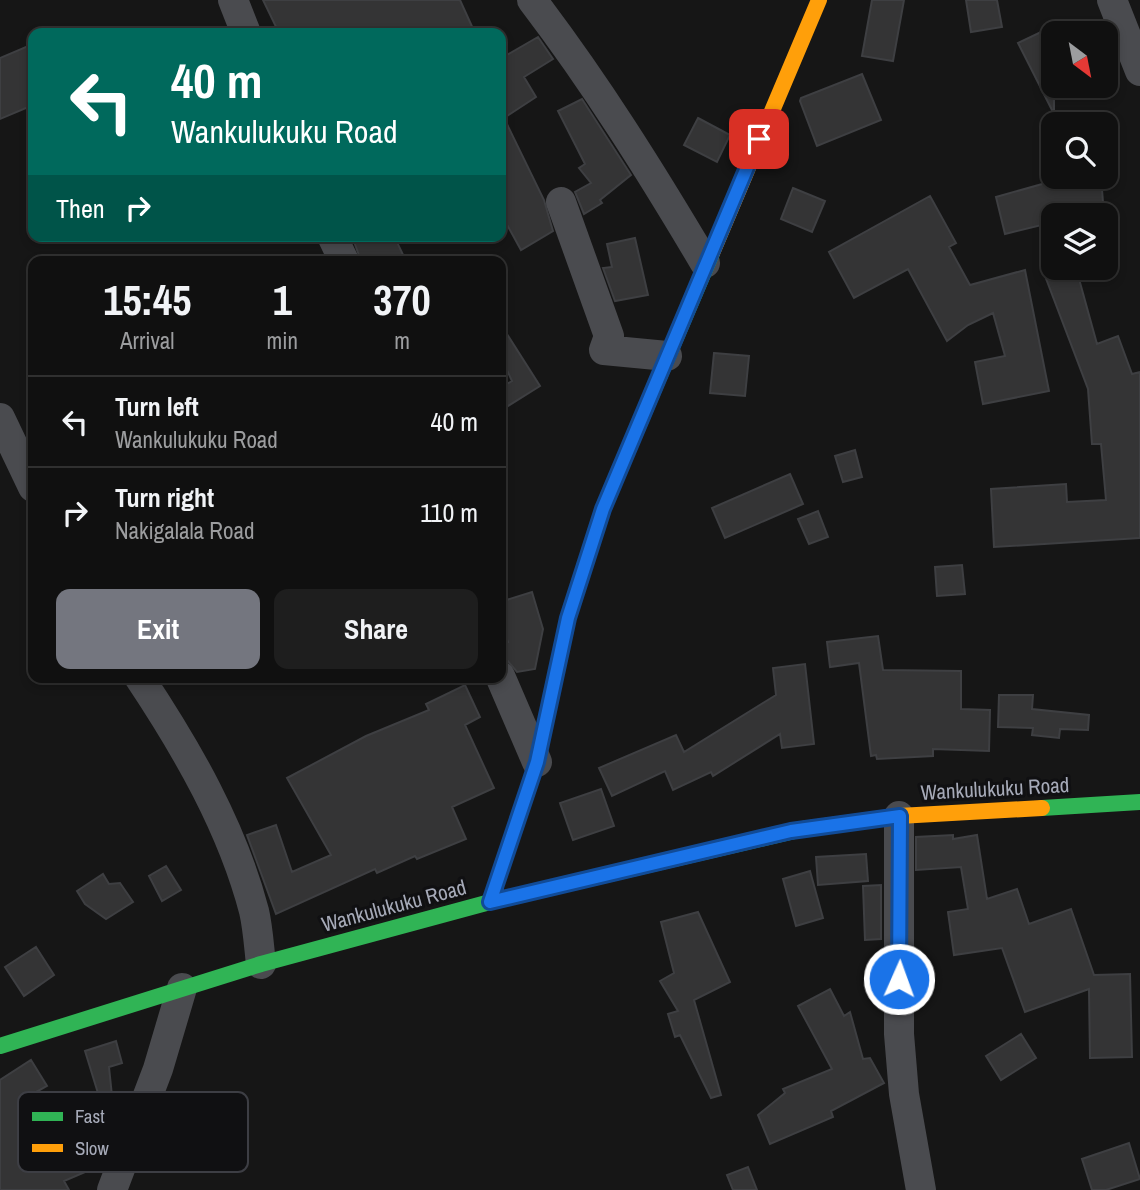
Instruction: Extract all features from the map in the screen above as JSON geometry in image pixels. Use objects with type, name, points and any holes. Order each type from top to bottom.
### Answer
[{"type":"main road","points":[[490,902],[537,762],[568,618],[586,556],[705,263],[819,0]]},
{"type":"main road","name":"Wankulukuku Road","points":[[0,1046],[261,964],[490,902],[791,831],[900,816],[1140,802]]},
{"type":"street","points":[[233,0],[244,28]]},
{"type":"street","points":[[532,0],[582,66],[632,141],[705,263]]},
{"type":"street","points":[[1112,0],[1140,71]]},
{"type":"street","points":[[561,202],[608,336],[604,350],[667,356]]},
{"type":"street","points":[[0,418],[28,477]]},
{"type":"street","points":[[143,683],[199,776],[229,837],[254,913],[261,964]]},
{"type":"street","points":[[503,683],[537,762]]},
{"type":"street","points":[[900,816],[899,1034],[904,1094],[921,1190]]},
{"type":"street","points":[[150,1092],[182,988]]},
{"type":"street","points":[[112,1190],[119,1172]]},
{"type":"building","points":[[263,0],[460,0],[473,28],[277,28]]},
{"type":"building","points":[[872,0],[904,0],[893,61],[862,56]]},
{"type":"building","points":[[966,0],[997,0],[1002,27],[971,32]]},
{"type":"building","points":[[1041,32],[1041,88],[1018,43]]},
{"type":"building","points":[[538,37],[553,59],[524,77],[536,97],[506,117],[506,56]]},
{"type":"building","points":[[28,46],[28,107],[0,119],[0,58]]},
{"type":"building","points":[[862,74],[881,120],[817,146],[801,98]]},
{"type":"building","points":[[1046,98],[1054,98],[1053,112]]},
{"type":"building","points":[[582,99],[631,175],[600,200],[602,203],[584,214],[575,192],[591,183],[579,168],[585,164],[558,111]]},
{"type":"building","points":[[698,118],[730,135],[717,162],[684,145]]},
{"type":"building","points":[[506,122],[544,200],[553,231],[521,250],[506,223]]},
{"type":"building","points":[[1041,184],[1041,189],[1102,189],[1103,203],[1041,203],[1041,225],[1005,234],[996,197]]},
{"type":"building","points":[[793,188],[825,201],[812,232],[781,219]]},
{"type":"building","points":[[930,196],[956,243],[949,247],[970,285],[1025,270],[1049,391],[983,404],[975,362],[1005,356],[993,313],[968,325],[947,341],[908,269],[854,298],[829,252]]},
{"type":"building","points":[[635,238],[648,295],[615,301],[603,268],[612,267],[607,244]]},
{"type":"building","points":[[354,242],[397,242],[404,256],[359,256]]},
{"type":"building","points":[[1047,280],[1079,280],[1097,344],[1118,336],[1132,374],[1140,372],[1140,538],[994,547],[991,489],[1066,484],[1067,502],[1106,500],[1101,444],[1092,444],[1088,389]]},
{"type":"building","points":[[506,332],[540,386],[506,407],[506,384],[512,381],[506,368]]},
{"type":"building","points":[[714,353],[749,356],[745,396],[710,393]]},
{"type":"building","points":[[855,450],[862,477],[843,482],[835,456]]},
{"type":"building","points":[[790,474],[803,504],[725,538],[712,508]]},
{"type":"building","points":[[818,511],[828,537],[809,544],[798,519]]},
{"type":"building","points":[[962,565],[965,594],[937,596],[935,567]]},
{"type":"building","points":[[532,592],[543,629],[535,669],[517,672],[507,660],[506,600]]},
{"type":"building","points":[[878,636],[883,670],[961,671],[961,709],[990,710],[989,751],[933,749],[933,756],[877,759],[876,755],[871,756],[859,663],[830,667],[827,642]]},
{"type":"building","points":[[805,664],[814,744],[782,748],[780,734],[713,776],[711,772],[673,790],[665,771],[612,796],[599,768],[676,735],[684,752],[776,695],[773,668]]},
{"type":"building","points":[[465,685],[480,717],[465,725],[494,788],[452,807],[466,839],[417,859],[415,856],[377,873],[375,869],[276,914],[247,835],[276,825],[292,872],[331,855],[287,778],[366,736],[429,710],[426,704]]},
{"type":"building","points":[[999,695],[1033,695],[1032,709],[1089,715],[1088,730],[1060,729],[1059,738],[1032,735],[1033,728],[998,727]]},
{"type":"building","points":[[601,789],[614,826],[573,840],[560,803]]},
{"type":"building","points":[[953,835],[953,839],[977,835],[987,899],[1017,889],[1029,924],[1071,909],[1094,975],[1130,974],[1132,1057],[1090,1058],[1089,989],[1025,1012],[1002,948],[954,955],[948,912],[968,909],[961,867],[916,870],[916,837]]},
{"type":"building","points":[[866,854],[868,881],[818,885],[816,857]]},
{"type":"building","points":[[166,866],[181,890],[162,901],[149,876]]},
{"type":"building","points":[[810,871],[823,918],[796,926],[783,879]]},
{"type":"building","points":[[103,874],[109,884],[120,883],[133,902],[106,919],[85,904],[77,891]]},
{"type":"building","points":[[881,885],[881,939],[865,940],[863,886]]},
{"type":"building","points":[[698,912],[730,982],[694,1000],[721,1095],[711,1098],[680,1035],[675,1037],[668,1014],[678,1011],[660,981],[674,973],[661,922]]},
{"type":"building","points":[[36,947],[54,975],[24,996],[5,967]]},
{"type":"building","points":[[830,989],[844,1016],[850,1012],[863,1059],[870,1058],[884,1083],[831,1111],[833,1117],[770,1144],[758,1115],[785,1093],[783,1089],[832,1069],[798,1006]]},
{"type":"building","points":[[1021,1034],[1036,1058],[1001,1080],[986,1056]]},
{"type":"building","points":[[116,1041],[122,1063],[109,1067],[112,1092],[98,1092],[85,1051]]},
{"type":"building","points":[[31,1060],[47,1086],[36,1092],[18,1092],[18,1172],[85,1172],[64,1181],[69,1190],[0,1190],[0,1080]]},
{"type":"building","points":[[1129,1143],[1140,1179],[1106,1190],[1092,1190],[1082,1159]]},
{"type":"building","points":[[748,1167],[757,1190],[733,1190],[727,1175]]},
{"type":"traffic: fast","points":[[490,902],[537,762],[568,618],[603,509],[712,253]]},
{"type":"traffic: fast","points":[[1042,808],[1140,802]]},
{"type":"traffic: fast","points":[[0,1046],[261,964],[490,902],[803,829]]},
{"type":"traffic: slow","points":[[712,253],[819,0]]},
{"type":"traffic: slow","points":[[803,829],[899,816],[1042,808]]},
{"type":"route","points":[[759,139],[705,263],[586,556],[568,618],[537,762],[490,902],[637,865],[791,831],[900,816],[902,880],[899,979]]}]
